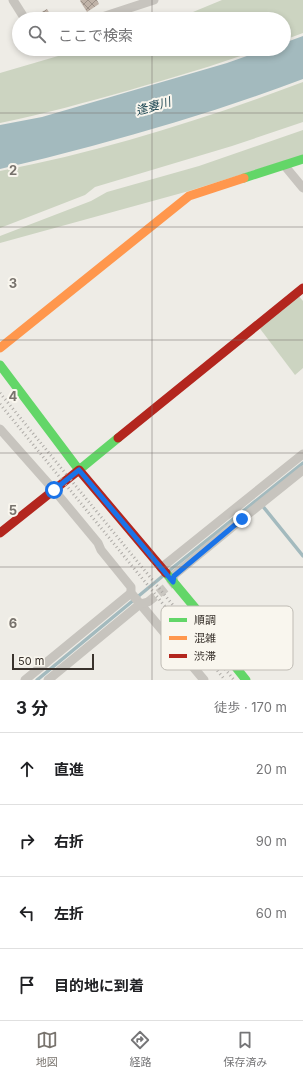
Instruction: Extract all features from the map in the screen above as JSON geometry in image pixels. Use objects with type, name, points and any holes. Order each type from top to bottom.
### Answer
[{"type":"street","points":[[13,0],[21,12]]},
{"type":"street","points":[[112,12],[130,4],[154,0]]},
{"type":"street","points":[[0,348],[189,196],[303,159]]},
{"type":"street","points":[[284,165],[303,188]]},
{"type":"street","points":[[0,533],[303,288]]},
{"type":"street","points":[[0,365],[79,470],[193,606]]},
{"type":"street","points":[[0,429],[98,543],[101,550],[131,587],[131,593]]},
{"type":"street","points":[[161,568],[303,454]]},
{"type":"street","points":[[173,582],[174,576],[303,470]]},
{"type":"street","points":[[131,593],[144,603],[161,625]]},
{"type":"street","points":[[25,680],[131,593]]},
{"type":"street","points":[[48,680],[144,603]]},
{"type":"street","points":[[196,670],[204,680]]},
{"type":"street","points":[[238,670],[246,680]]},
{"type":"green space","points":[[222,0],[303,0],[303,33],[291,37],[291,12],[193,12]]},
{"type":"green space","points":[[58,56],[240,56],[212,66],[130,90],[49,112],[0,123],[0,73]]},
{"type":"green space","points":[[303,82],[303,122],[232,146],[95,187],[85,195],[0,228],[0,171],[77,154],[153,133],[229,109]]},
{"type":"green space","points":[[303,130],[303,155],[189,191],[0,243],[0,236],[91,201],[107,192],[199,166]]},
{"type":"green space","points":[[298,295],[303,301],[303,368],[295,375],[258,326]]},
{"type":"water","name":"逢妻川","points":[[303,36],[303,79],[225,107],[172,123],[92,146],[0,169],[0,125],[42,117],[247,56],[291,56],[291,40]]},
{"type":"building","points":[[97,0],[99,4],[87,12],[80,1]]},
{"type":"building","points":[[47,9],[49,12],[42,12]]},
{"type":"waterway","points":[[37,680],[303,463]]},
{"type":"waterway","points":[[261,504],[303,556]]},
{"type":"tunnel","points":[[148,602],[173,582]]},
{"type":"railway","points":[[0,393],[174,606]]},
{"type":"railway","points":[[0,404],[165,606]]},
{"type":"railway","points":[[217,670],[225,680]]},
{"type":"railway","points":[[226,670],[234,680]]},
{"type":"traffic: fast","points":[[244,178],[303,159]]},
{"type":"traffic: fast","points":[[0,365],[79,470],[118,438]]},
{"type":"traffic: fast","points":[[166,573],[194,606]]},
{"type":"traffic: fast","points":[[238,670],[246,680]]},
{"type":"traffic: slow","points":[[0,348],[189,196],[244,178]]},
{"type":"traffic: jam","points":[[118,438],[303,288]]},
{"type":"traffic: jam","points":[[0,533],[79,470],[166,573]]},
{"type":"route","points":[[54,490],[79,470],[173,582],[174,576],[242,519]]}]
